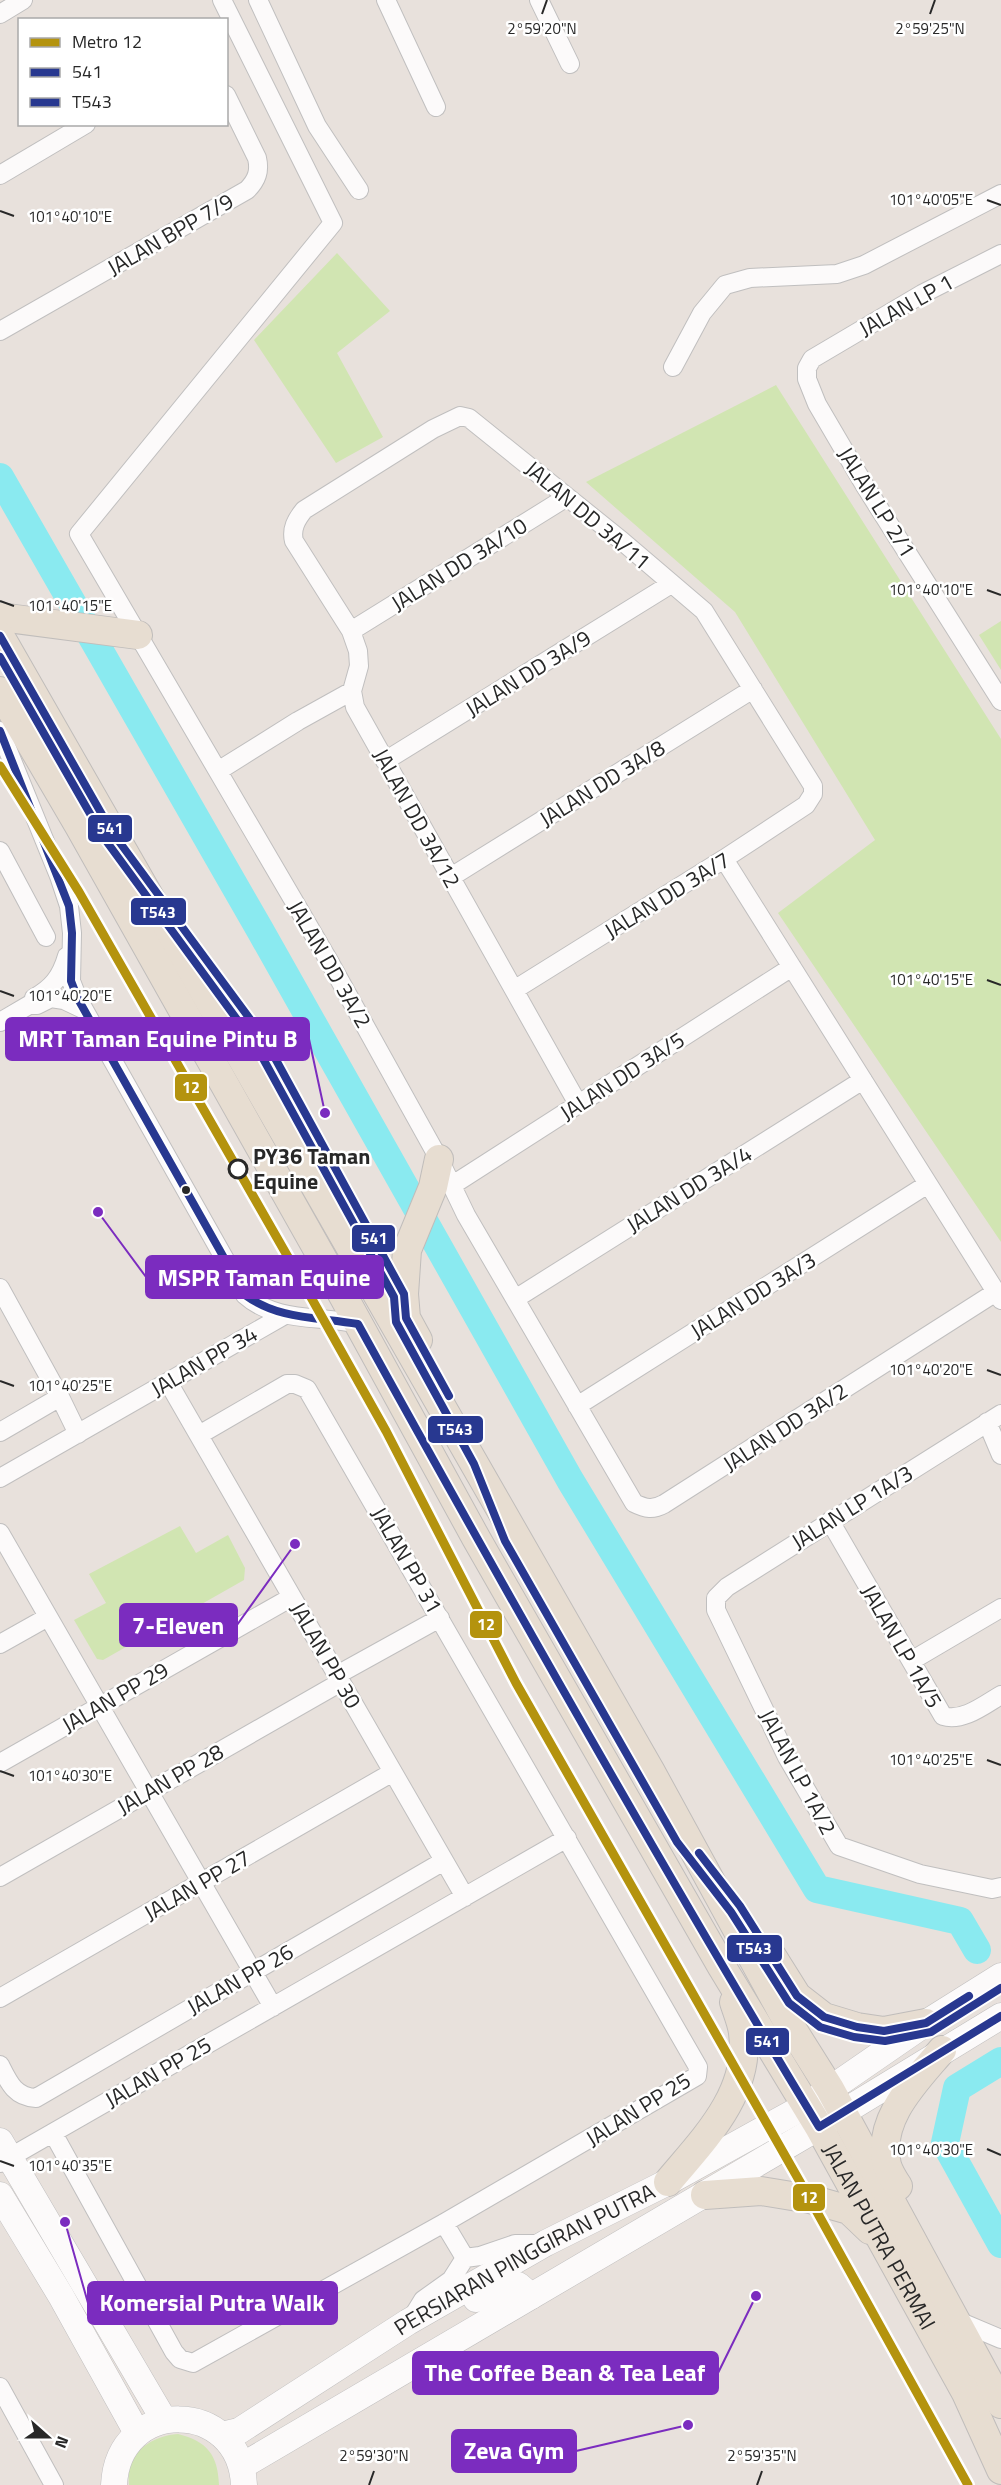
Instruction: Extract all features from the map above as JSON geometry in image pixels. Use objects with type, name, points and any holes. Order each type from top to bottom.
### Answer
[{"type":"main road","points":[[0,617],[128,634]]},
{"type":"main road","name":"JALAN PUTRA PERMAI","points":[[0,636],[686,1837],[786,2019],[879,2237],[966,2393],[1001,2470]]},
{"type":"main road","name":"JALAN PUTRA PERMAI","points":[[0,691],[144,940],[482,1548],[722,1967],[824,2109],[933,2279],[1001,2404]]},
{"type":"main road","points":[[439,1160],[442,1186],[407,1250],[404,1294],[406,1318],[484,1460],[514,1536]]},
{"type":"main road","points":[[686,1837],[740,1906],[798,1996],[824,2017],[857,2027],[884,2031],[926,2023]]},
{"type":"main road","points":[[668,2182],[721,2117],[731,2098],[744,2058],[743,2032],[722,1967]]},
{"type":"main road","points":[[933,2279],[929,2252],[887,2166],[886,2144],[892,2117],[902,2098],[942,2050]]},
{"type":"main road","points":[[705,2195],[761,2191],[810,2199],[849,2210],[879,2237]]},
{"type":"street","points":[[0,14],[23,0]]},
{"type":"street","name":"JALAN DD 3A/2","points":[[222,0],[333,223],[79,534],[128,634],[218,771],[329,961],[439,1160]]},
{"type":"street","points":[[258,0],[317,126],[359,190]]},
{"type":"street","points":[[386,0],[436,107]]},
{"type":"street","points":[[539,0],[570,64]]},
{"type":"street","name":"JALAN BPP 7/9","points":[[0,331],[247,190],[253,184],[259,166],[258,158],[228,99]]},
{"type":"street","points":[[0,175],[83,126]]},
{"type":"street","points":[[673,367],[702,313],[725,285],[750,278],[837,274],[864,265],[1001,194]]},
{"type":"street","name":"JALAN LP 1","points":[[812,359],[922,294],[1001,254]]},
{"type":"street","name":"JALAN LP 2/1","points":[[812,359],[807,368],[807,379],[817,404],[865,486],[1001,702]]},
{"type":"street","name":"JALAN DD 3A/11","points":[[351,631],[294,542],[294,526],[304,510],[433,429],[460,416],[469,418],[704,611],[811,779],[813,794]]},
{"type":"street","name":"JALAN DD 3A/10","points":[[351,631],[567,497]]},
{"type":"street","name":"JALAN DD 3A/9","points":[[386,761],[671,584]]},
{"type":"street","points":[[218,771],[298,720],[352,691],[358,651],[351,631]]},
{"type":"street","name":"JALAN DD 3A/8","points":[[450,877],[753,689]]},
{"type":"street","name":"JALAN DD 3A/12","points":[[352,691],[355,706],[578,1104]]},
{"type":"street","points":[[0,731],[69,906],[72,933],[71,981],[83,1009],[245,1295],[254,1303],[283,1316],[335,1319],[357,1324]]},
{"type":"street","name":"JALAN DD 3A/7","points":[[514,990],[724,860],[809,802],[813,794]]},
{"type":"street","points":[[0,851],[46,937]]},
{"type":"street","points":[[724,860],[999,1296]]},
{"type":"street","points":[[30,1005],[33,999],[49,990],[55,983],[65,961],[72,933]]},
{"type":"street","name":"JALAN DD 3A/5","points":[[442,1186],[578,1104],[792,967]]},
{"type":"street","points":[[0,1023],[30,1005],[37,1005],[56,998],[83,1009]]},
{"type":"street","name":"JALAN DD 3A/4","points":[[515,1299],[863,1080]]},
{"type":"street","name":"JALAN DD 3A/3","points":[[578,1406],[928,1184]]},
{"type":"street","points":[[442,1186],[466,1215],[578,1406]]},
{"type":"street","points":[[0,1288],[78,1434]]},
{"type":"street","name":"JALAN DD 3A/2","points":[[578,1406],[634,1503],[645,1509],[655,1509],[999,1296]]},
{"type":"street","name":"JALAN PP 34","points":[[0,1478],[283,1316]]},
{"type":"street","name":"JALAN PP 30","points":[[168,1382],[465,1897]]},
{"type":"street","name":"JALAN PP 31","points":[[199,1435],[287,1384],[296,1384],[307,1389],[567,1838]]},
{"type":"street","points":[[0,1432],[60,1397]]},
{"type":"street","points":[[994,1418],[1001,1455]]},
{"type":"street","name":"JALAN LP 1A/3","points":[[716,1610],[716,1598],[728,1587],[994,1418]]},
{"type":"street","name":"JALAN LP 1A/5","points":[[830,1521],[943,1716],[952,1719],[969,1713],[1001,1695]]},
{"type":"street","points":[[0,1533],[273,2007]]},
{"type":"street","name":"JALAN PP 29","points":[[0,1763],[292,1597]]},
{"type":"street","points":[[911,1661],[1001,1608]]},
{"type":"street","name":"JALAN LP 1A/2","points":[[716,1610],[787,1757],[838,1846],[920,1874],[992,1889],[1001,1887]]},
{"type":"street","points":[[0,1644],[48,1617]]},
{"type":"street","name":"JALAN PP 28","points":[[0,1877],[149,1792],[440,1618]]},
{"type":"street","name":"JALAN PP 27","points":[[0,1998],[393,1773]]},
{"type":"street","name":"JALAN PP 25","points":[[567,1838],[698,2067],[697,2076],[202,2360],[193,2363],[186,2362],[174,2352],[52,2133],[465,1897],[567,1838]]},
{"type":"street","name":"JALAN PP 26","points":[[0,2065],[13,2089],[24,2098],[36,2098],[444,1861]]},
{"type":"street","points":[[824,2109],[926,2023],[1001,1976]]},
{"type":"street","points":[[824,2109],[942,2050],[1001,2016]]},
{"type":"street","name":"PERSIARAN PINGGIRAN PUTRA","points":[[222,2435],[239,2431],[408,2322],[546,2243],[668,2182],[824,2109]]},
{"type":"street","name":"PERSIARAN PINGGIRAN PUTRA","points":[[243,2476],[531,2296],[705,2195],[824,2109]]},
{"type":"street","points":[[52,2133],[3,2154],[164,2420]]},
{"type":"street","points":[[0,2195],[61,2295],[137,2433]]},
{"type":"street","points":[[444,2223],[465,2258]]},
{"type":"street","points":[[408,2322],[423,2300],[451,2280],[465,2258],[480,2256],[515,2244],[534,2246],[546,2243]]},
{"type":"street","points":[[449,2300],[483,2298],[510,2285],[518,2284],[531,2296]]},
{"type":"street","points":[[956,2320],[1001,2339]]},
{"type":"street","points":[[0,2389],[54,2485]]},
{"type":"street","points":[[114,2485],[115,2470],[123,2450],[137,2433],[164,2420],[185,2418],[205,2424],[222,2435],[234,2449],[243,2476]]},
{"type":"green space","points":[[337,253],[390,311],[337,353],[383,437],[336,463],[254,340]]},
{"type":"green space","points":[[776,385],[1001,739],[1001,1242],[778,913],[875,840],[735,612],[586,482]]},
{"type":"green space","points":[[1001,621],[1001,670],[979,635]]},
{"type":"green space","points":[[180,1526],[196,1553],[228,1535],[245,1568],[244,1580],[103,1660],[97,1659],[74,1620],[106,1603],[89,1574]]},
{"type":"green space","points":[[178,2434],[196,2441],[209,2451],[216,2465],[219,2485],[129,2485],[131,2464],[135,2456],[158,2438]]},
{"type":"waterway","points":[[0,477],[260,930],[570,1480],[817,1889],[960,1921],[977,1950]]},
{"type":"waterway","points":[[1001,2061],[957,2088],[945,2143],[1001,2244]]},
{"type":"metro line","name":"12","points":[[0,766],[79,892],[308,1292],[386,1431],[516,1683],[812,2203],[968,2485]]},
{"type":"transit line","name":"541","points":[[0,636],[112,832],[264,1038],[404,1294],[406,1318],[449,1396]]},
{"type":"transit line","name":"T543","points":[[0,657],[104,838],[255,1044],[394,1297],[396,1322],[474,1464],[505,1541],[677,1842],[731,1912],[789,2003],[820,2027],[854,2037],[885,2041],[931,2032],[1001,1988]]},
{"type":"transit line","name":"541","points":[[0,731],[69,906],[72,933],[71,981],[78,999],[245,1295],[271,1309],[285,1313],[358,1324],[584,1728],[819,2127],[1001,2016]]},
{"type":"transit line","name":"541","points":[[699,1853],[740,1906],[797,1996],[824,2017],[857,2027],[884,2031],[926,2023],[969,1996]]},
{"type":"place","name":"MRT Taman Equine Pintu B","points":[[325,1113]]},
{"type":"place","name":"PY36 Taman Equine","points":[[238,1169]]},
{"type":"place","name":"MSPR Taman Equine","points":[[98,1212]]},
{"type":"place","name":"7-Eleven","points":[[295,1544]]},
{"type":"place","name":"Komersial Putra Walk","points":[[65,2222]]},
{"type":"place","name":"The Coffee Bean & Tea Leaf","points":[[756,2296]]},
{"type":"place","name":"Zeva Gym","points":[[688,2425]]}]
